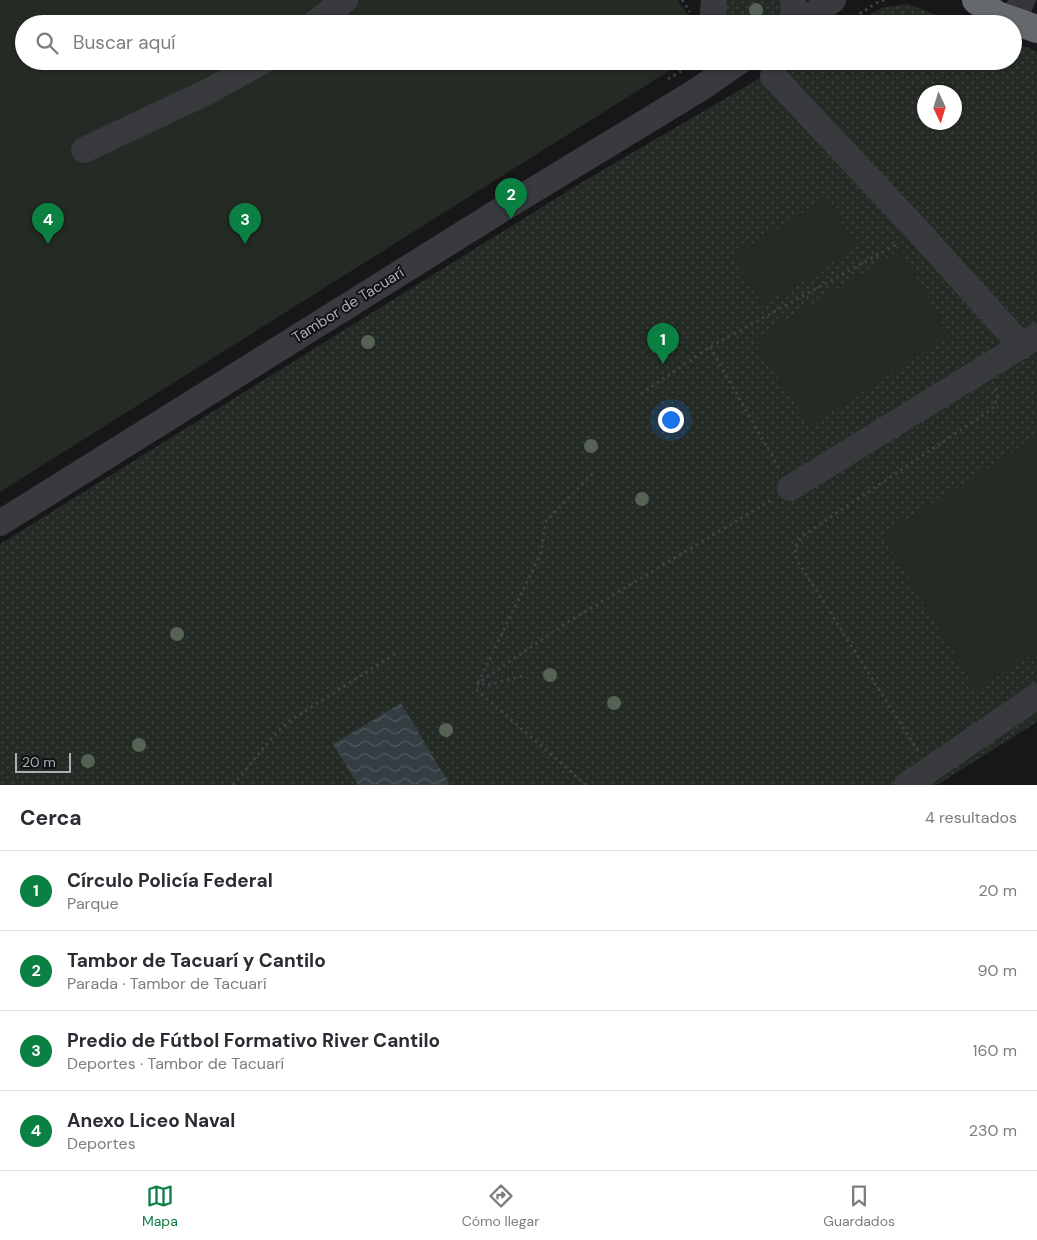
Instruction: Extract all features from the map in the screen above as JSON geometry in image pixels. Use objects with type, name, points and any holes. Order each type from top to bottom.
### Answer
[{"type":"highway","points":[[976,0],[997,15]]},
{"type":"highway","points":[[1022,24],[1037,29]]},
{"type":"street","points":[[326,15],[345,0]]},
{"type":"street","points":[[793,0],[793,15]]},
{"type":"street","points":[[811,15],[833,0]]},
{"type":"street","points":[[84,150],[209,91],[247,70]]},
{"type":"street","points":[[691,80],[703,70]]},
{"type":"street","name":"Tambor de Tacuarí","points":[[0,524],[504,208],[691,80],[717,70]]},
{"type":"street","points":[[773,76],[919,232],[1029,341],[988,368],[790,488]]},
{"type":"street","points":[[907,785],[1037,696]]},
{"type":"path","points":[[857,15],[880,1],[886,0]]},
{"type":"path","points":[[691,70],[691,80]]},
{"type":"path","points":[[641,394],[710,347],[919,232]]},
{"type":"path","points":[[478,683],[568,622],[790,488],[710,347]]},
{"type":"path","points":[[930,769],[797,560],[795,547],[801,537],[992,409],[998,397],[988,368]]},
{"type":"path","points":[[586,785],[477,690],[478,683],[541,553],[546,521],[594,472]]},
{"type":"path","points":[[233,785],[277,732],[291,720],[398,652]]},
{"type":"path","points":[[478,683],[488,684],[522,676]]},
{"type":"shaded area","points":[[0,0],[678,0],[688,15],[15,15],[15,70],[671,70],[0,492]]},
{"type":"shaded area","points":[[727,0],[788,0],[785,15],[726,15],[724,11]]},
{"type":"shaded area","points":[[908,4],[937,15],[869,15],[881,8]]},
{"type":"shaded area","points":[[1022,45],[1037,51],[1037,722],[937,785],[0,785],[0,544],[579,184],[774,70],[1022,70]]},
{"type":"shaded area","points":[[827,198],[857,247],[763,305],[732,257]]},
{"type":"shaded area","points":[[901,250],[950,336],[810,425],[753,340]]},
{"type":"shaded area","points":[[1037,437],[1037,651],[976,690],[882,535]]},
{"type":"water","points":[[401,703],[450,785],[358,785],[333,744]]},
{"type":"tunnel","points":[[1008,0],[1037,12]]},
{"type":"place","name":"Tambor de Tacuarí y Cantilo","points":[[511,219]]},
{"type":"place","name":"Anexo Liceo Naval","points":[[48,244]]},
{"type":"place","name":"Predio de Fútbol Formativo River Cantilo","points":[[245,244]]},
{"type":"place","name":"Círculo Policía Federal","points":[[663,364]]}]
